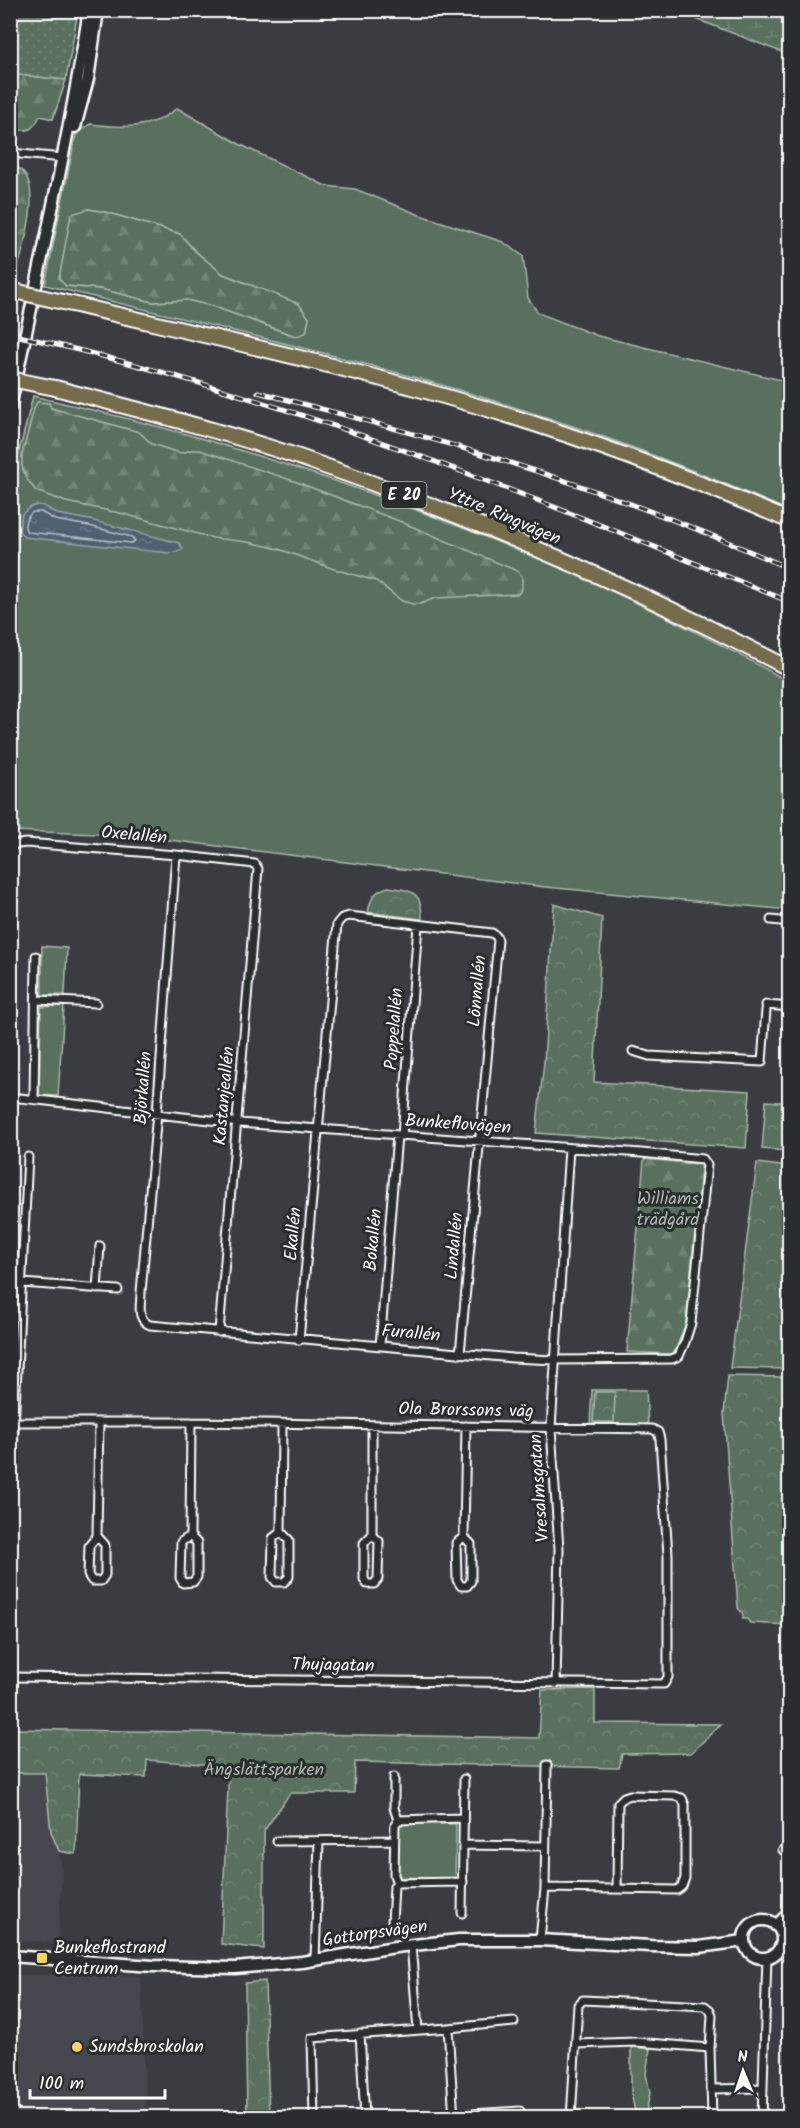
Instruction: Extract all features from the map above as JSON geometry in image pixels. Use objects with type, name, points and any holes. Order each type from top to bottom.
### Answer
[{"type":"highway","points":[[10,290],[292,356],[472,404],[579,438],[731,496],[789,521]]},
{"type":"highway","name":"Yttre Ringvägen","points":[[10,379],[55,388],[191,424],[297,456],[389,489],[471,521],[616,584],[789,669]]},
{"type":"street","points":[[10,407],[79,78],[89,10]]},
{"type":"street","points":[[63,158],[78,119],[88,79],[98,10]]},
{"type":"street","points":[[10,153],[63,158]]},
{"type":"street","name":"Oxelallén","points":[[10,845],[26,843],[255,864]]},
{"type":"street","name":"Björkallén","points":[[142,1322],[140,1318],[141,1292],[176,855]]},
{"type":"street","name":"Kastanjeallén","points":[[219,1332],[258,880],[258,869],[255,864]]},
{"type":"street","name":"Lönnallén","points":[[337,924],[342,918],[349,916],[492,933],[498,940],[479,1141]]},
{"type":"street","points":[[771,920],[789,922]]},
{"type":"street","name":"Ekallén","points":[[300,1340],[337,924]]},
{"type":"street","name":"Poppelallén","points":[[400,1136],[418,925]]},
{"type":"street","points":[[34,1099],[36,956]]},
{"type":"street","points":[[37,1000],[96,1003]]},
{"type":"street","points":[[633,1051],[649,1056],[762,1062],[766,1008],[789,1007]]},
{"type":"street","name":"Bunkeflovägen","points":[[10,1097],[238,1123],[703,1159],[707,1164],[691,1323],[679,1356]]},
{"type":"street","name":"Bokallén","points":[[380,1346],[400,1136]]},
{"type":"street","name":"Lindallén","points":[[460,1354],[479,1141]]},
{"type":"street","name":"Vresalmsgatan","points":[[556,1684],[559,1549],[551,1428],[569,1148]]},
{"type":"street","points":[[10,1505],[28,1156]]},
{"type":"street","points":[[97,1289],[100,1246]]},
{"type":"street","points":[[22,1283],[118,1290]]},
{"type":"street","name":"Furallén","points":[[142,1322],[150,1325],[300,1340],[554,1360],[672,1359],[679,1356]]},
{"type":"street","name":"Ola Brorssons väg","points":[[13,1422],[191,1422],[652,1429],[658,1432],[660,1439],[668,1555],[669,1616],[668,1677],[664,1684],[655,1685]]},
{"type":"street","points":[[97,1536],[105,1545],[105,1575],[101,1581],[92,1581],[88,1575],[89,1546],[97,1536],[99,1422]]},
{"type":"street","points":[[190,1536],[181,1542],[180,1578],[183,1583],[193,1582],[197,1577],[197,1543],[190,1536],[191,1422]]},
{"type":"street","points":[[281,1532],[273,1538],[272,1577],[276,1582],[284,1582],[289,1577],[289,1540],[281,1532],[282,1424]]},
{"type":"street","points":[[372,1425],[372,1535],[364,1543],[364,1579],[368,1584],[374,1584],[378,1580],[379,1541],[372,1535]]},
{"type":"street","points":[[464,1536],[456,1543],[457,1580],[461,1586],[467,1586],[471,1581],[471,1544],[464,1536],[466,1426]]},
{"type":"street","name":"Thujagatan","points":[[10,1677],[655,1685]]},
{"type":"street","points":[[540,1940],[545,1888],[547,1765]]},
{"type":"street","points":[[394,1777],[394,1808],[398,1820],[395,1825],[394,1875],[397,1882]]},
{"type":"street","points":[[462,1913],[464,1779]]},
{"type":"street","points":[[545,1888],[677,1890],[682,1886],[685,1878],[685,1805],[682,1798],[630,1795],[618,1803],[617,1889]]},
{"type":"street","points":[[398,1820],[462,1818]]},
{"type":"street","points":[[277,1841],[394,1840]]},
{"type":"street","points":[[315,1960],[319,1841]]},
{"type":"street","points":[[463,1845],[545,1846]]},
{"type":"street","points":[[397,1882],[463,1882]]},
{"type":"street","points":[[392,1923],[394,1886],[397,1882]]},
{"type":"street","points":[[776,1926],[789,1912]]},
{"type":"street","points":[[766,1921],[776,1926],[780,1932],[781,1945],[773,1955],[754,1956],[744,1941],[746,1930],[755,1922],[766,1921]]},
{"type":"street","name":"Gottorpsvägen","points":[[10,1956],[153,1966],[235,1968],[315,1960],[459,1940],[540,1940],[691,1947],[744,1941]]},
{"type":"street","points":[[411,1945],[418,2030]]},
{"type":"street","points":[[762,2118],[767,1957]]},
{"type":"street","points":[[571,2118],[578,2005],[583,2000],[705,2006],[710,2010],[712,2015],[710,2048],[712,2118]]},
{"type":"street","points":[[314,2118],[312,2038],[514,2022]]},
{"type":"street","points":[[448,2028],[454,2116],[520,2111]]},
{"type":"street","points":[[360,2034],[365,2118]]},
{"type":"street","points":[[576,2044],[636,2042],[710,2048]]},
{"type":"street","points":[[712,2088],[762,2088]]},
{"type":"shaded area","points":[[10,1773],[45,1773],[62,1870],[58,1943],[11,1940]]},
{"type":"shaded area","name":"Sundsbroskolan","points":[[11,1975],[141,1976],[146,2117],[11,2117]]},
{"type":"shaded area","points":[[785,1978],[790,1978],[790,2117],[780,2118],[781,1999]]},
{"type":"green space","points":[[10,11],[78,11],[66,80],[11,74]]},
{"type":"green space","points":[[687,11],[789,11],[789,55],[696,19]]},
{"type":"green space","points":[[11,74],[66,80],[53,119],[40,116],[29,130],[11,129]]},
{"type":"green space","points":[[177,108],[241,145],[326,186],[355,189],[420,215],[503,242],[523,256],[528,298],[538,313],[598,336],[789,382],[789,511],[619,442],[456,389],[339,357],[45,285],[76,134],[90,124],[136,126],[167,115]],"holes":[[[89,209],[180,234],[195,251],[223,274],[299,304],[295,336],[212,306],[187,300],[153,302],[101,289],[66,286]]]},
{"type":"green space","points":[[10,166],[20,169],[27,178],[31,204],[16,275],[11,272]]},
{"type":"green space","points":[[89,209],[180,234],[195,251],[223,274],[299,304],[309,318],[306,333],[296,336],[212,306],[187,300],[153,302],[101,289],[66,286],[59,279],[71,214]]},
{"type":"green space","points":[[33,396],[146,423],[213,442],[361,490],[435,517],[580,577],[651,610],[789,682],[789,910],[545,887],[129,835],[11,831],[10,488]]},
{"type":"green space","points":[[37,402],[49,403],[51,408],[139,432],[152,444],[173,451],[182,453],[200,450],[294,481],[399,521],[517,571],[522,576],[522,589],[518,594],[436,598],[413,604],[402,601],[376,581],[279,549],[248,542],[213,538],[120,513],[66,502],[36,491],[22,467],[22,455]]},
{"type":"green space","points":[[388,887],[414,894],[420,903],[422,919],[368,912],[374,896]]},
{"type":"green space","points":[[554,904],[602,918],[594,1082],[750,1091],[746,1148],[536,1133],[544,1062]]},
{"type":"green space","points":[[42,946],[67,948],[65,995],[42,995]]},
{"type":"green space","points":[[64,1006],[58,1096],[39,1095],[41,1007]]},
{"type":"green space","points":[[766,1101],[789,1103],[789,1151],[762,1149]]},
{"type":"green space","name":"Williams trädgård","points":[[644,1159],[699,1164],[701,1170],[686,1323],[675,1351],[671,1354],[627,1352]]},
{"type":"green space","points":[[757,1163],[789,1167],[789,1369],[730,1368]]},
{"type":"green space","points":[[728,1376],[789,1377],[789,1625],[750,1623],[747,1619],[743,1619],[743,1614],[738,1608],[724,1413]]},
{"type":"green space","points":[[592,1390],[646,1390],[648,1425],[590,1425]]},
{"type":"green space","points":[[595,1392],[615,1392],[614,1422],[593,1422]]},
{"type":"green space","name":"Ängslättsparken","points":[[595,1689],[595,1723],[721,1724],[691,1753],[622,1754],[619,1768],[355,1762],[354,1793],[290,1793],[264,1831],[264,1949],[221,1944],[229,1766],[147,1760],[146,1777],[79,1774],[76,1854],[59,1851],[51,1832],[45,1773],[11,1773],[11,1729],[539,1738],[542,1690]]},
{"type":"green space","points":[[399,1823],[456,1824],[455,1879],[398,1877]]},
{"type":"green space","points":[[265,1981],[269,2117],[247,2117],[245,1983]]},
{"type":"green space","points":[[631,2047],[650,2049],[646,2074],[650,2093],[645,2117],[636,2117],[631,2092]]},
{"type":"water","points":[[37,505],[44,506],[57,514],[179,543],[183,549],[168,553],[24,537],[19,531],[22,514]]},
{"type":"waterway","points":[[790,1490],[787,1515],[790,1541]]},
{"type":"railway","points":[[10,334],[111,358],[309,417],[502,487],[790,602]]},
{"type":"railway","points":[[258,392],[426,437],[560,479],[676,521],[790,569]]},
{"type":"place","name":"Bunkeflostrand Centrum","points":[[42,1958]]},
{"type":"place","name":"Sundsbroskolan","points":[[77,2047]]}]
